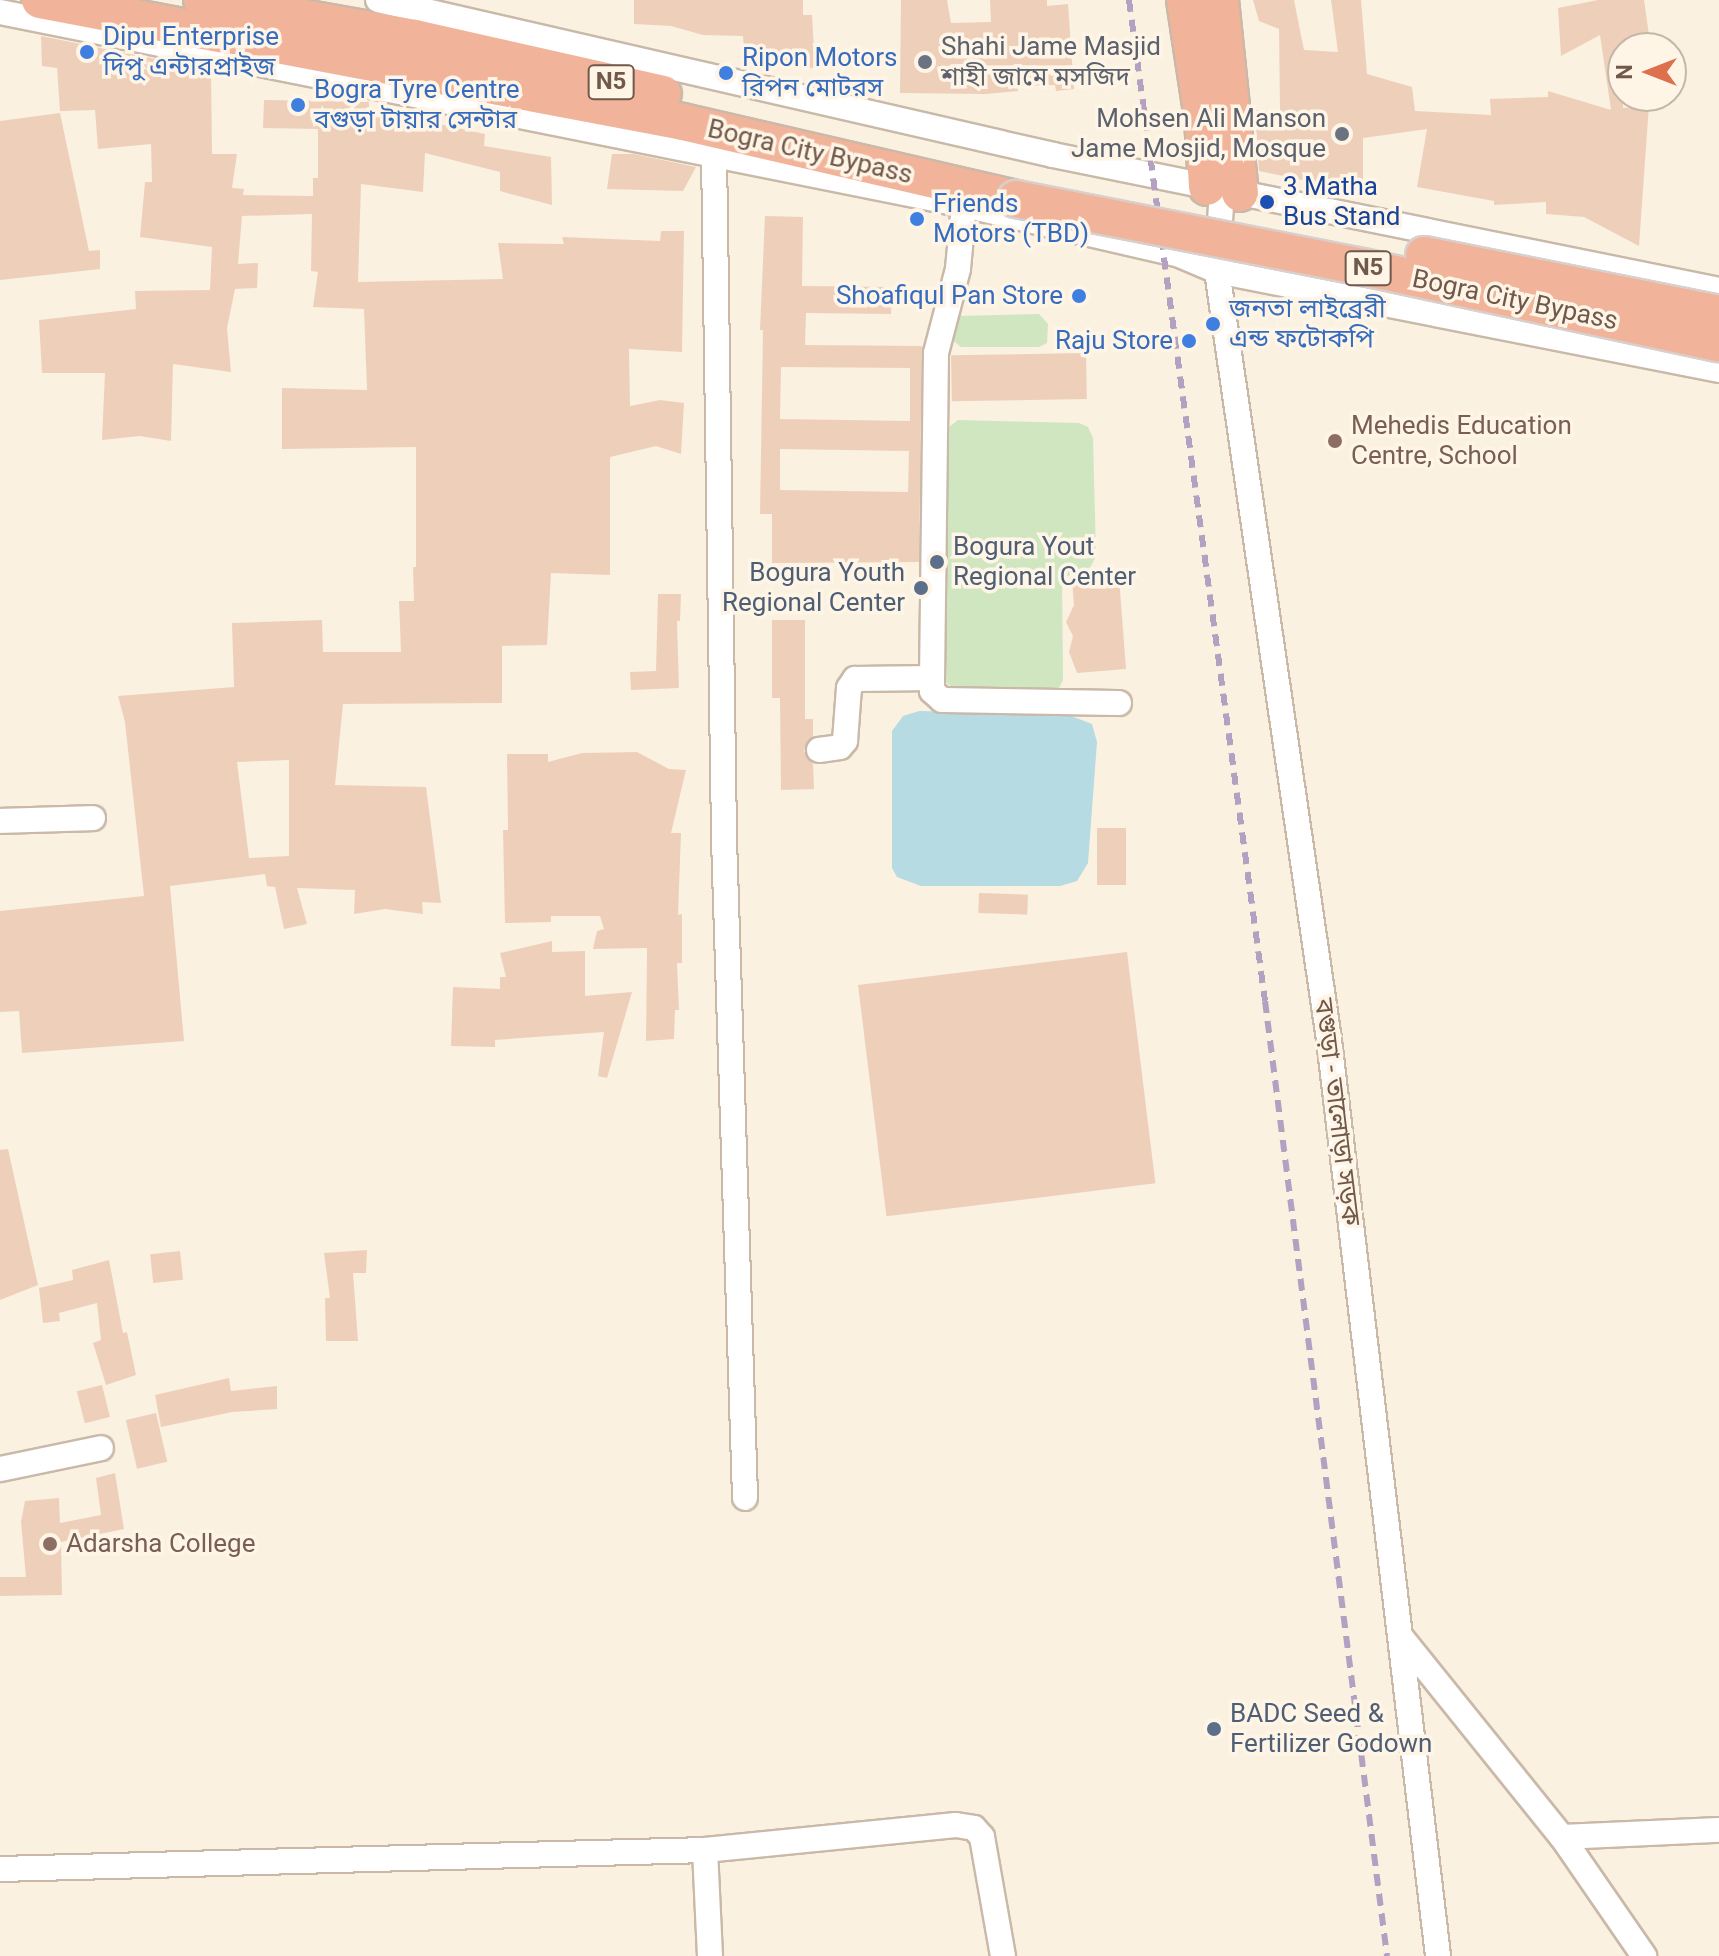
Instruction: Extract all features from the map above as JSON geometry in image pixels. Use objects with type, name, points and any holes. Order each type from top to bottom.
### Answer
[{"type":"highway","name":"Bogra City Bypass","points":[[40,0],[683,122],[1016,199],[1363,267],[1719,343]]},
{"type":"highway","name":"Bogra City Bypass","points":[[202,0],[415,38],[1018,175],[1719,314]]},
{"type":"highway","points":[[1185,0],[1203,119],[1223,190]]},
{"type":"highway","points":[[1220,0],[1236,122],[1223,190]]},
{"type":"street","points":[[392,1],[1037,152],[1719,290]]},
{"type":"street","points":[[0,12],[964,205],[1177,254],[1217,271],[1719,370]]},
{"type":"street","points":[[714,153],[724,823],[745,1498]]},
{"type":"street","name":"বগুড়া - তালোড়া সড়ক","points":[[1223,190],[1217,271],[1329,1040],[1438,1956]]},
{"type":"street","points":[[964,205],[958,269],[936,353],[932,691],[939,700],[1119,703]]},
{"type":"street","points":[[819,750],[840,747],[845,741],[849,688],[855,679],[931,678]]},
{"type":"street","points":[[0,821],[93,818]]},
{"type":"street","points":[[0,1469],[101,1448]]},
{"type":"street","points":[[1401,1636],[1562,1837],[1644,1956]]},
{"type":"street","points":[[0,1869],[705,1850],[956,1825],[974,1828],[982,1837],[1003,1956]]},
{"type":"street","points":[[1562,1837],[1719,1830]]},
{"type":"street","points":[[705,1850],[710,1956]]},
{"type":"green space","points":[[1039,314],[1048,324],[1047,343],[1039,347],[961,347],[950,338],[960,316]]},
{"type":"green space","points":[[958,420],[1079,423],[1088,427],[1093,438],[1096,556],[1090,568],[1062,578],[1063,680],[1058,690],[957,691],[943,680],[946,429]]},
{"type":"water","points":[[919,711],[1066,714],[1092,724],[1097,742],[1088,863],[1077,881],[1060,886],[921,886],[897,877],[892,868],[892,731],[903,716]]},
{"type":"building","points":[[634,0],[803,0],[803,15],[812,15],[815,68],[745,64],[743,36],[703,35],[671,26],[634,24]]},
{"type":"building","points":[[901,0],[947,0],[951,23],[991,22],[990,0],[1047,0],[1047,6],[1068,4],[1074,89],[1056,91],[1055,85],[1017,86],[1018,91],[986,94],[900,93]]},
{"type":"building","points":[[1253,0],[1294,0],[1304,50],[1338,52],[1331,0],[1361,0],[1367,74],[1412,87],[1415,111],[1491,115],[1490,99],[1548,97],[1548,91],[1607,109],[1607,112],[1649,112],[1639,246],[1584,217],[1546,214],[1546,202],[1494,205],[1494,201],[1417,187],[1427,129],[1363,138],[1363,193],[1259,171],[1255,110],[1280,110],[1279,29],[1259,21]]},
{"type":"building","points":[[1598,0],[1644,0],[1649,32],[1607,32],[1607,83],[1600,35],[1561,56],[1558,8]]},
{"type":"building","points":[[41,36],[211,70],[212,154],[237,154],[232,188],[244,189],[243,195],[313,196],[313,178],[318,178],[318,129],[263,128],[264,100],[369,102],[369,109],[485,134],[484,146],[551,157],[552,205],[500,191],[500,172],[425,153],[423,192],[361,184],[358,282],[503,279],[498,243],[564,244],[562,237],[660,241],[661,231],[684,231],[682,352],[629,349],[630,406],[660,400],[684,403],[681,454],[656,446],[610,457],[610,575],[551,573],[547,645],[502,646],[502,703],[343,704],[335,785],[426,787],[441,903],[422,902],[423,914],[385,909],[354,914],[355,890],[297,888],[307,924],[284,929],[275,887],[267,886],[265,874],[170,886],[184,1041],[22,1053],[19,1011],[0,1012],[0,911],[144,896],[125,722],[118,696],[234,687],[232,623],[322,620],[323,652],[401,652],[399,601],[414,601],[413,567],[416,567],[416,447],[282,449],[282,388],[367,390],[364,309],[313,307],[318,272],[311,271],[312,214],[242,216],[238,264],[258,263],[257,288],[235,289],[227,328],[231,372],[173,364],[171,441],[140,436],[102,440],[105,373],[42,373],[39,320],[136,309],[135,291],[210,290],[212,247],[140,237],[145,182],[152,182],[151,144],[98,149],[95,110],[60,111],[57,68],[42,66]],"holes":[[[289,760],[289,856],[249,858],[237,762]]]},
{"type":"building","points":[[60,113],[89,251],[100,250],[100,269],[0,280],[0,121]]},
{"type":"building","points":[[612,154],[634,154],[696,167],[683,191],[607,189]]},
{"type":"building","points":[[765,216],[803,217],[802,286],[892,287],[891,314],[806,313],[805,345],[922,346],[919,562],[772,563],[772,514],[760,514],[763,330],[760,330]],"holes":[[[781,367],[910,368],[910,421],[780,419]],[[780,449],[909,451],[908,492],[780,490]]]},
{"type":"building","points":[[1086,353],[1087,399],[952,401],[951,355]]},
{"type":"building","points":[[1119,577],[1126,669],[1077,673],[1069,652],[1073,636],[1066,622],[1074,605],[1072,581]]},
{"type":"building","points":[[658,594],[681,594],[680,621],[677,621],[679,688],[631,690],[630,672],[656,671]]},
{"type":"building","points":[[772,620],[805,620],[805,719],[813,719],[813,737],[804,751],[813,764],[814,789],[781,790],[780,698],[772,698]]},
{"type":"building","points":[[637,752],[669,769],[686,770],[671,833],[681,833],[678,915],[682,914],[682,963],[677,963],[679,1010],[675,1010],[674,1039],[646,1041],[647,948],[593,949],[597,931],[604,929],[600,916],[551,916],[551,922],[505,923],[503,830],[508,830],[507,754],[548,754],[548,762],[582,753]]},
{"type":"building","points":[[1097,828],[1126,828],[1126,885],[1097,885]]},
{"type":"building","points":[[979,893],[1028,895],[1027,915],[978,913]]},
{"type":"building","points":[[552,941],[552,952],[585,951],[585,996],[632,992],[607,1078],[598,1076],[604,1032],[495,1040],[495,1047],[451,1046],[453,987],[500,989],[500,977],[506,977],[500,953]]},
{"type":"building","points":[[1127,952],[1155,1183],[886,1216],[858,985]]},
{"type":"building","points":[[8,1149],[38,1285],[0,1300],[0,1150]]},
{"type":"building","points":[[367,1250],[366,1273],[353,1273],[358,1341],[326,1341],[325,1298],[330,1298],[324,1253]]},
{"type":"building","points":[[180,1251],[183,1280],[153,1283],[150,1254]]},
{"type":"building","points":[[109,1260],[123,1333],[127,1332],[136,1375],[106,1385],[93,1343],[101,1340],[97,1303],[59,1313],[60,1321],[43,1323],[39,1288],[73,1280],[72,1270]]},
{"type":"building","points":[[229,1378],[231,1391],[277,1386],[277,1409],[232,1412],[161,1427],[155,1395]]},
{"type":"building","points":[[102,1385],[110,1417],[85,1423],[77,1391]]},
{"type":"building","points":[[156,1413],[167,1462],[137,1469],[126,1420]]},
{"type":"building","points":[[115,1473],[124,1529],[61,1542],[62,1595],[0,1596],[0,1577],[26,1577],[21,1522],[25,1501],[59,1498],[60,1523],[101,1515],[96,1478]]},
{"type":"railway","points":[[1129,0],[1265,1001],[1387,1956]]},
{"type":"place","name":"Dipu Enterprise দিপু এন্টারপ্রাইজ","points":[[87,52]]},
{"type":"place","name":"Shahi Jame Masjid শাহী জামে মসজিদ","points":[[925,62]]},
{"type":"place","name":"Ripon Motors রিপন মোটরস","points":[[726,73]]},
{"type":"place","name":"Bogra Tyre Centre বগুড়া টায়ার সেন্টার","points":[[298,105]]},
{"type":"place","name":"Mohsen Ali Manson Jame Mosjid, Mosque","points":[[1342,134]]},
{"type":"place","name":"3 Matha Bus Stand","points":[[1267,202]]},
{"type":"place","name":"Friends Motors (TBD)","points":[[917,219]]},
{"type":"place","name":"Shoafiqul Pan Store","points":[[1079,296]]},
{"type":"place","name":"জনতা লাইব্রেরী এন্ড ফটোকপি","points":[[1213,324]]},
{"type":"place","name":"Raju Store","points":[[1189,341]]},
{"type":"place","name":"Mehedis Education Centre, School","points":[[1335,441]]},
{"type":"place","name":"Bogura Yout Regional Center","points":[[937,562]]},
{"type":"place","name":"Bogura Youth Regional Center","points":[[921,588]]},
{"type":"place","name":"Adarsha College","points":[[50,1544]]},
{"type":"place","name":"BADC Seed & Fertilizer Godown","points":[[1214,1729]]}]
